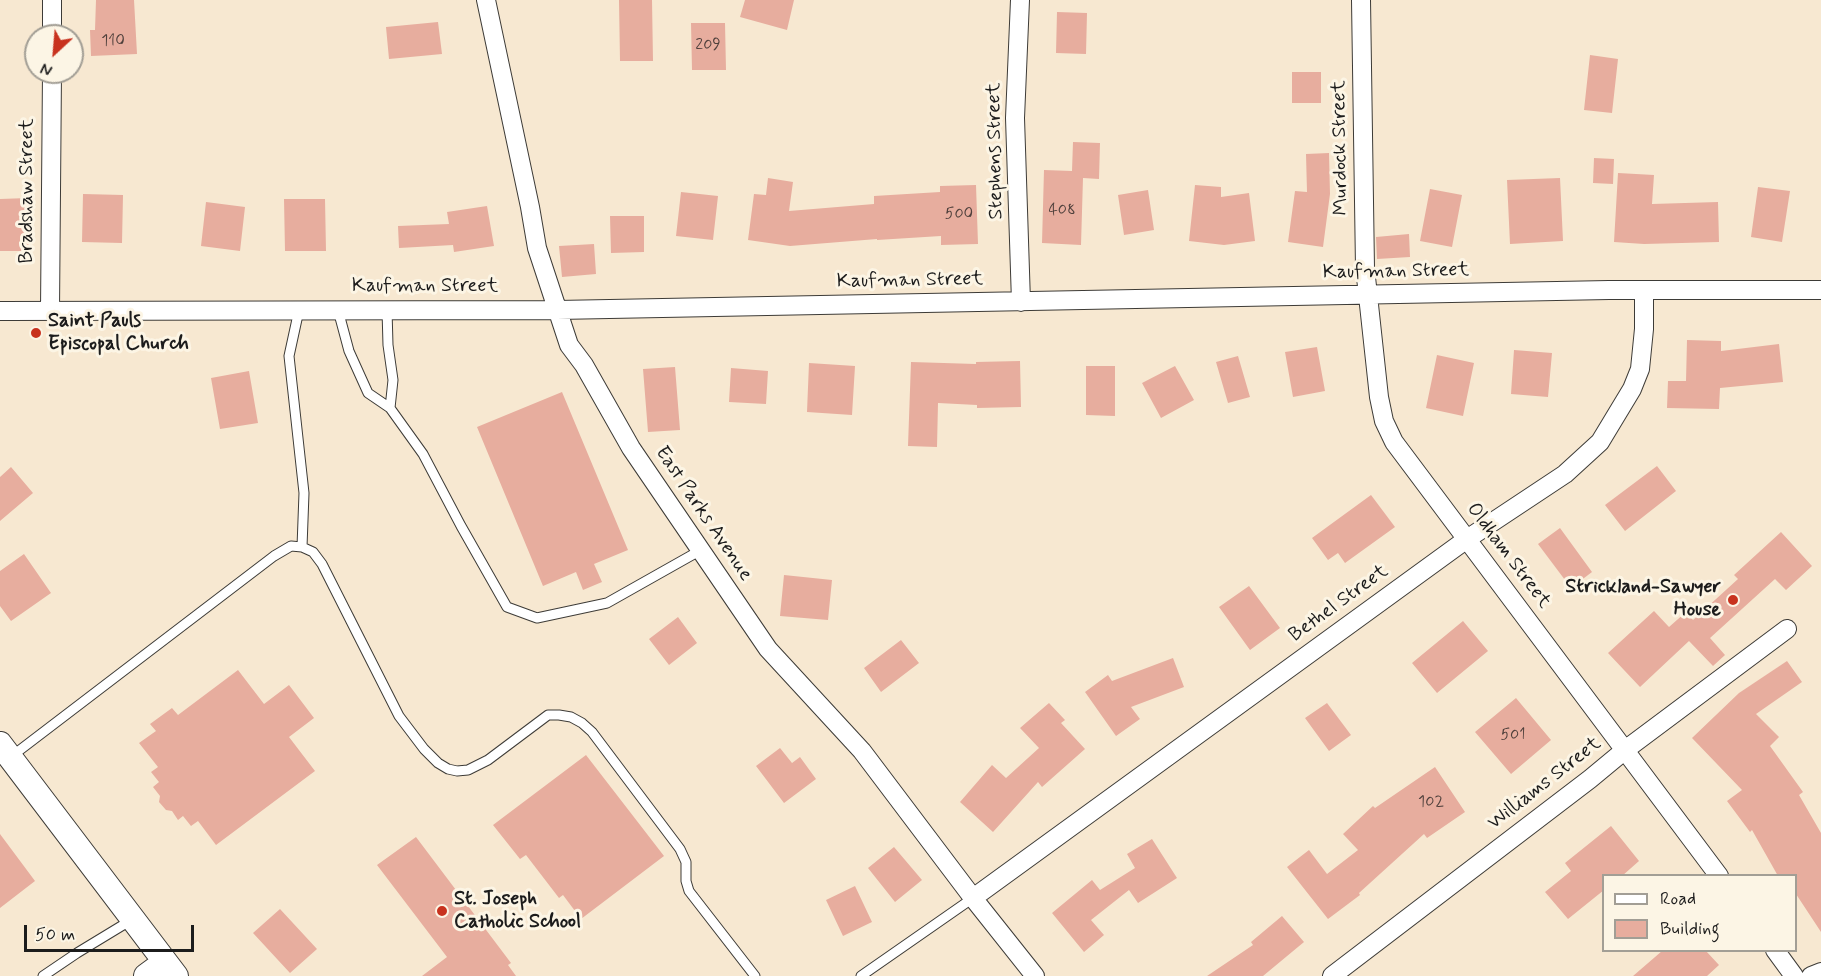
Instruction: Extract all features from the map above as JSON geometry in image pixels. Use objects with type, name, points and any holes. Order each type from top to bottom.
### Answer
[{"type":"main road","points":[[5,751],[170,969],[146,976]]},
{"type":"street","points":[[52,0],[52,24]]},
{"type":"street","name":"East Parks Avenue","points":[[486,0],[537,248],[568,345],[584,365],[632,448],[768,649],[862,751],[1035,976]]},
{"type":"street","name":"Stephens Street","points":[[1020,0],[1015,118],[1021,302]]},
{"type":"street","name":"Murdock Street","points":[[1360,0],[1365,268],[1368,295]]},
{"type":"street","name":"Bradshaw Street","points":[[50,310],[52,84]]},
{"type":"street","name":"Kaufman Street","points":[[0,311],[557,310],[1644,290],[1821,290]]},
{"type":"street","name":"Bethel Street","points":[[973,898],[1467,538],[1565,474],[1600,442],[1632,389],[1640,369],[1644,329],[1644,290]]},
{"type":"street","name":"Oldham Street","points":[[1368,295],[1379,397],[1384,421],[1394,442],[1718,874]]},
{"type":"street","name":"Williams Street","points":[[1332,976],[1625,750],[1788,629]]},
{"type":"street","points":[[1776,952],[1794,976]]},
{"type":"street","points":[[1811,976],[1821,972]]},
{"type":"lane","points":[[299,310],[289,356],[304,493],[302,547]]},
{"type":"lane","points":[[338,310],[349,351],[368,393],[390,408],[423,454],[507,607],[537,618],[607,603],[701,550]]},
{"type":"lane","points":[[387,310],[388,345],[393,380],[390,408]]},
{"type":"lane","points":[[5,751],[274,556],[291,546],[302,547],[313,552],[322,564],[399,716],[424,749],[438,763],[448,769],[468,770],[488,759],[548,715],[571,717],[592,732],[680,849],[686,862],[686,881],[689,891],[755,976]]},
{"type":"lane","points":[[861,976],[973,898]]},
{"type":"lane","points":[[44,976],[133,919]]},
{"type":"building","points":[[96,0],[134,0],[137,54],[91,56],[90,30],[95,30]]},
{"type":"building","points":[[619,0],[652,0],[653,61],[620,61]]},
{"type":"building","points":[[745,0],[794,0],[787,30],[740,17]]},
{"type":"building","points":[[1057,12],[1087,13],[1086,54],[1056,53]]},
{"type":"building","points":[[438,22],[442,54],[389,59],[386,27]]},
{"type":"building","points":[[691,23],[725,23],[726,70],[692,70]]},
{"type":"building","points":[[1590,55],[1618,59],[1612,113],[1584,110]]},
{"type":"building","points":[[1292,72],[1321,72],[1321,103],[1292,103]]},
{"type":"building","points":[[1073,142],[1100,143],[1099,179],[1083,178],[1081,245],[1042,243],[1044,170],[1072,171]]},
{"type":"building","points":[[1329,153],[1330,194],[1323,247],[1288,242],[1295,191],[1307,192],[1306,154]]},
{"type":"building","points":[[1594,158],[1614,159],[1613,184],[1593,183]]},
{"type":"building","points":[[1618,173],[1654,175],[1652,204],[1718,202],[1719,242],[1644,244],[1614,242]]},
{"type":"building","points":[[768,178],[793,182],[789,211],[874,204],[874,196],[940,192],[940,186],[976,185],[978,244],[941,245],[941,236],[790,246],[748,240],[754,194],[766,195]]},
{"type":"building","points":[[1560,178],[1563,241],[1510,244],[1507,180]]},
{"type":"building","points":[[1195,185],[1221,187],[1221,197],[1249,193],[1255,241],[1224,245],[1189,241]]},
{"type":"building","points":[[1758,187],[1790,191],[1782,242],[1751,237]]},
{"type":"building","points":[[1430,189],[1462,195],[1452,247],[1420,241]]},
{"type":"building","points":[[1148,190],[1154,230],[1124,235],[1118,195]]},
{"type":"building","points":[[681,192],[718,196],[713,240],[676,236]]},
{"type":"building","points":[[83,194],[123,195],[122,243],[82,242]]},
{"type":"building","points":[[28,198],[29,251],[0,251],[0,199]]},
{"type":"building","points":[[284,199],[325,199],[326,251],[285,251]]},
{"type":"building","points":[[206,202],[245,207],[240,251],[201,246]]},
{"type":"building","points":[[487,206],[494,246],[454,252],[453,245],[399,248],[398,226],[449,224],[447,212]]},
{"type":"building","points":[[610,216],[644,216],[644,252],[611,253]]},
{"type":"building","points":[[1409,234],[1410,257],[1377,259],[1376,237]]},
{"type":"building","points":[[594,244],[596,274],[562,277],[559,246]]},
{"type":"building","points":[[1687,340],[1721,341],[1721,351],[1779,344],[1783,382],[1720,388],[1719,409],[1667,408],[1668,381],[1686,381]]},
{"type":"building","points":[[1317,347],[1325,391],[1293,397],[1285,352]]},
{"type":"building","points":[[1514,350],[1552,353],[1548,397],[1511,394]]},
{"type":"building","points":[[1437,355],[1474,363],[1463,416],[1426,408]]},
{"type":"building","points":[[1238,356],[1250,397],[1228,403],[1216,362]]},
{"type":"building","points":[[1020,361],[1021,407],[977,408],[977,405],[938,403],[937,447],[908,446],[911,362],[976,364],[976,362]]},
{"type":"building","points":[[809,363],[855,366],[852,415],[807,412]]},
{"type":"building","points":[[1086,366],[1115,366],[1115,416],[1086,415]]},
{"type":"building","points":[[1175,366],[1194,400],[1161,418],[1142,383]]},
{"type":"building","points":[[675,367],[680,430],[648,432],[643,369]]},
{"type":"building","points":[[731,368],[768,371],[766,404],[729,402]]},
{"type":"building","points":[[249,371],[258,423],[220,429],[211,378]]},
{"type":"building","points":[[562,392],[628,550],[594,564],[602,582],[583,590],[576,572],[543,586],[477,427]]},
{"type":"building","points":[[1657,466],[1676,491],[1625,531],[1605,505]]},
{"type":"building","points":[[11,467],[33,493],[0,521],[0,477]]},
{"type":"building","points":[[1371,495],[1395,527],[1345,563],[1338,553],[1328,560],[1312,538]]},
{"type":"building","points":[[1560,528],[1592,572],[1571,588],[1538,544]]},
{"type":"building","name":"Strickland-Sawyer House","points":[[1781,532],[1812,566],[1786,590],[1775,579],[1710,638],[1725,655],[1713,666],[1689,641],[1640,687],[1608,653],[1654,611],[1669,627],[1686,612],[1693,620],[1738,579],[1734,575]]},
{"type":"building","points":[[24,554],[51,593],[11,621],[0,606],[0,571]]},
{"type":"building","points":[[784,575],[832,580],[828,620],[780,616]]},
{"type":"building","points":[[1249,586],[1280,628],[1250,650],[1219,607]]},
{"type":"building","points":[[678,617],[697,643],[669,665],[649,639]]},
{"type":"building","points":[[1463,621],[1488,651],[1437,693],[1412,663]]},
{"type":"building","points":[[901,640],[919,663],[881,692],[864,668]]},
{"type":"building","points":[[1173,658],[1184,687],[1131,707],[1140,719],[1116,736],[1085,692],[1108,675],[1112,681]]},
{"type":"building","points":[[1787,661],[1802,682],[1756,714],[1779,737],[1770,746],[1803,792],[1799,795],[1821,833],[1821,932],[1797,896],[1797,874],[1777,874],[1752,830],[1750,832],[1727,801],[1742,790],[1692,738],[1739,693]]},
{"type":"building","points":[[238,670],[264,704],[289,685],[314,718],[289,737],[315,771],[216,845],[198,821],[191,826],[183,816],[178,820],[172,811],[166,810],[159,802],[160,796],[153,787],[159,782],[151,772],[158,767],[139,743],[156,731],[150,724],[172,708],[178,715]]},
{"type":"building","points":[[1516,698],[1551,740],[1511,774],[1475,732]]},
{"type":"building","points":[[1049,703],[1065,720],[1061,723],[1085,749],[1042,787],[1038,782],[993,832],[960,802],[992,765],[1006,778],[1039,748],[1020,728]]},
{"type":"building","points":[[1327,703],[1351,735],[1329,751],[1305,718]]},
{"type":"building","points":[[780,748],[792,763],[800,757],[816,779],[784,803],[756,766]]},
{"type":"building","points":[[586,755],[664,856],[581,919],[563,895],[559,898],[526,855],[520,859],[493,825]]},
{"type":"building","points":[[1435,767],[1465,812],[1427,838],[1424,834],[1359,893],[1360,895],[1328,919],[1287,867],[1309,850],[1327,874],[1358,850],[1343,834],[1373,806],[1375,808]]},
{"type":"building","points":[[1611,826],[1639,861],[1624,874],[1602,874],[1602,892],[1568,919],[1545,892],[1571,871],[1565,863]]},
{"type":"building","points":[[0,834],[35,881],[0,908]]},
{"type":"building","name":"St. Joseph Catholic School","points":[[416,837],[511,963],[508,965],[516,976],[422,976],[447,957],[377,865]]},
{"type":"building","points":[[1152,839],[1177,878],[1138,903],[1129,890],[1091,920],[1104,935],[1084,952],[1052,913],[1092,880],[1100,890],[1135,868],[1127,854]]},
{"type":"building","points":[[894,847],[922,880],[895,902],[868,868]]},
{"type":"building","points":[[855,886],[872,922],[843,936],[826,900]]},
{"type":"building","points":[[280,909],[317,949],[290,973],[253,933]]},
{"type":"building","points":[[1282,916],[1304,942],[1263,976],[1207,976],[1253,945],[1251,942]]},
{"type":"building","points":[[1661,952],[1707,952],[1719,965],[1707,976],[1633,976]]},
{"type":"place","name":"Saint Pauls Episcopal Church","points":[[36,333]]},
{"type":"place","name":"Strickland-Sawyer House","points":[[1733,600]]},
{"type":"place","name":"St. Joseph Catholic School","points":[[442,911]]}]
